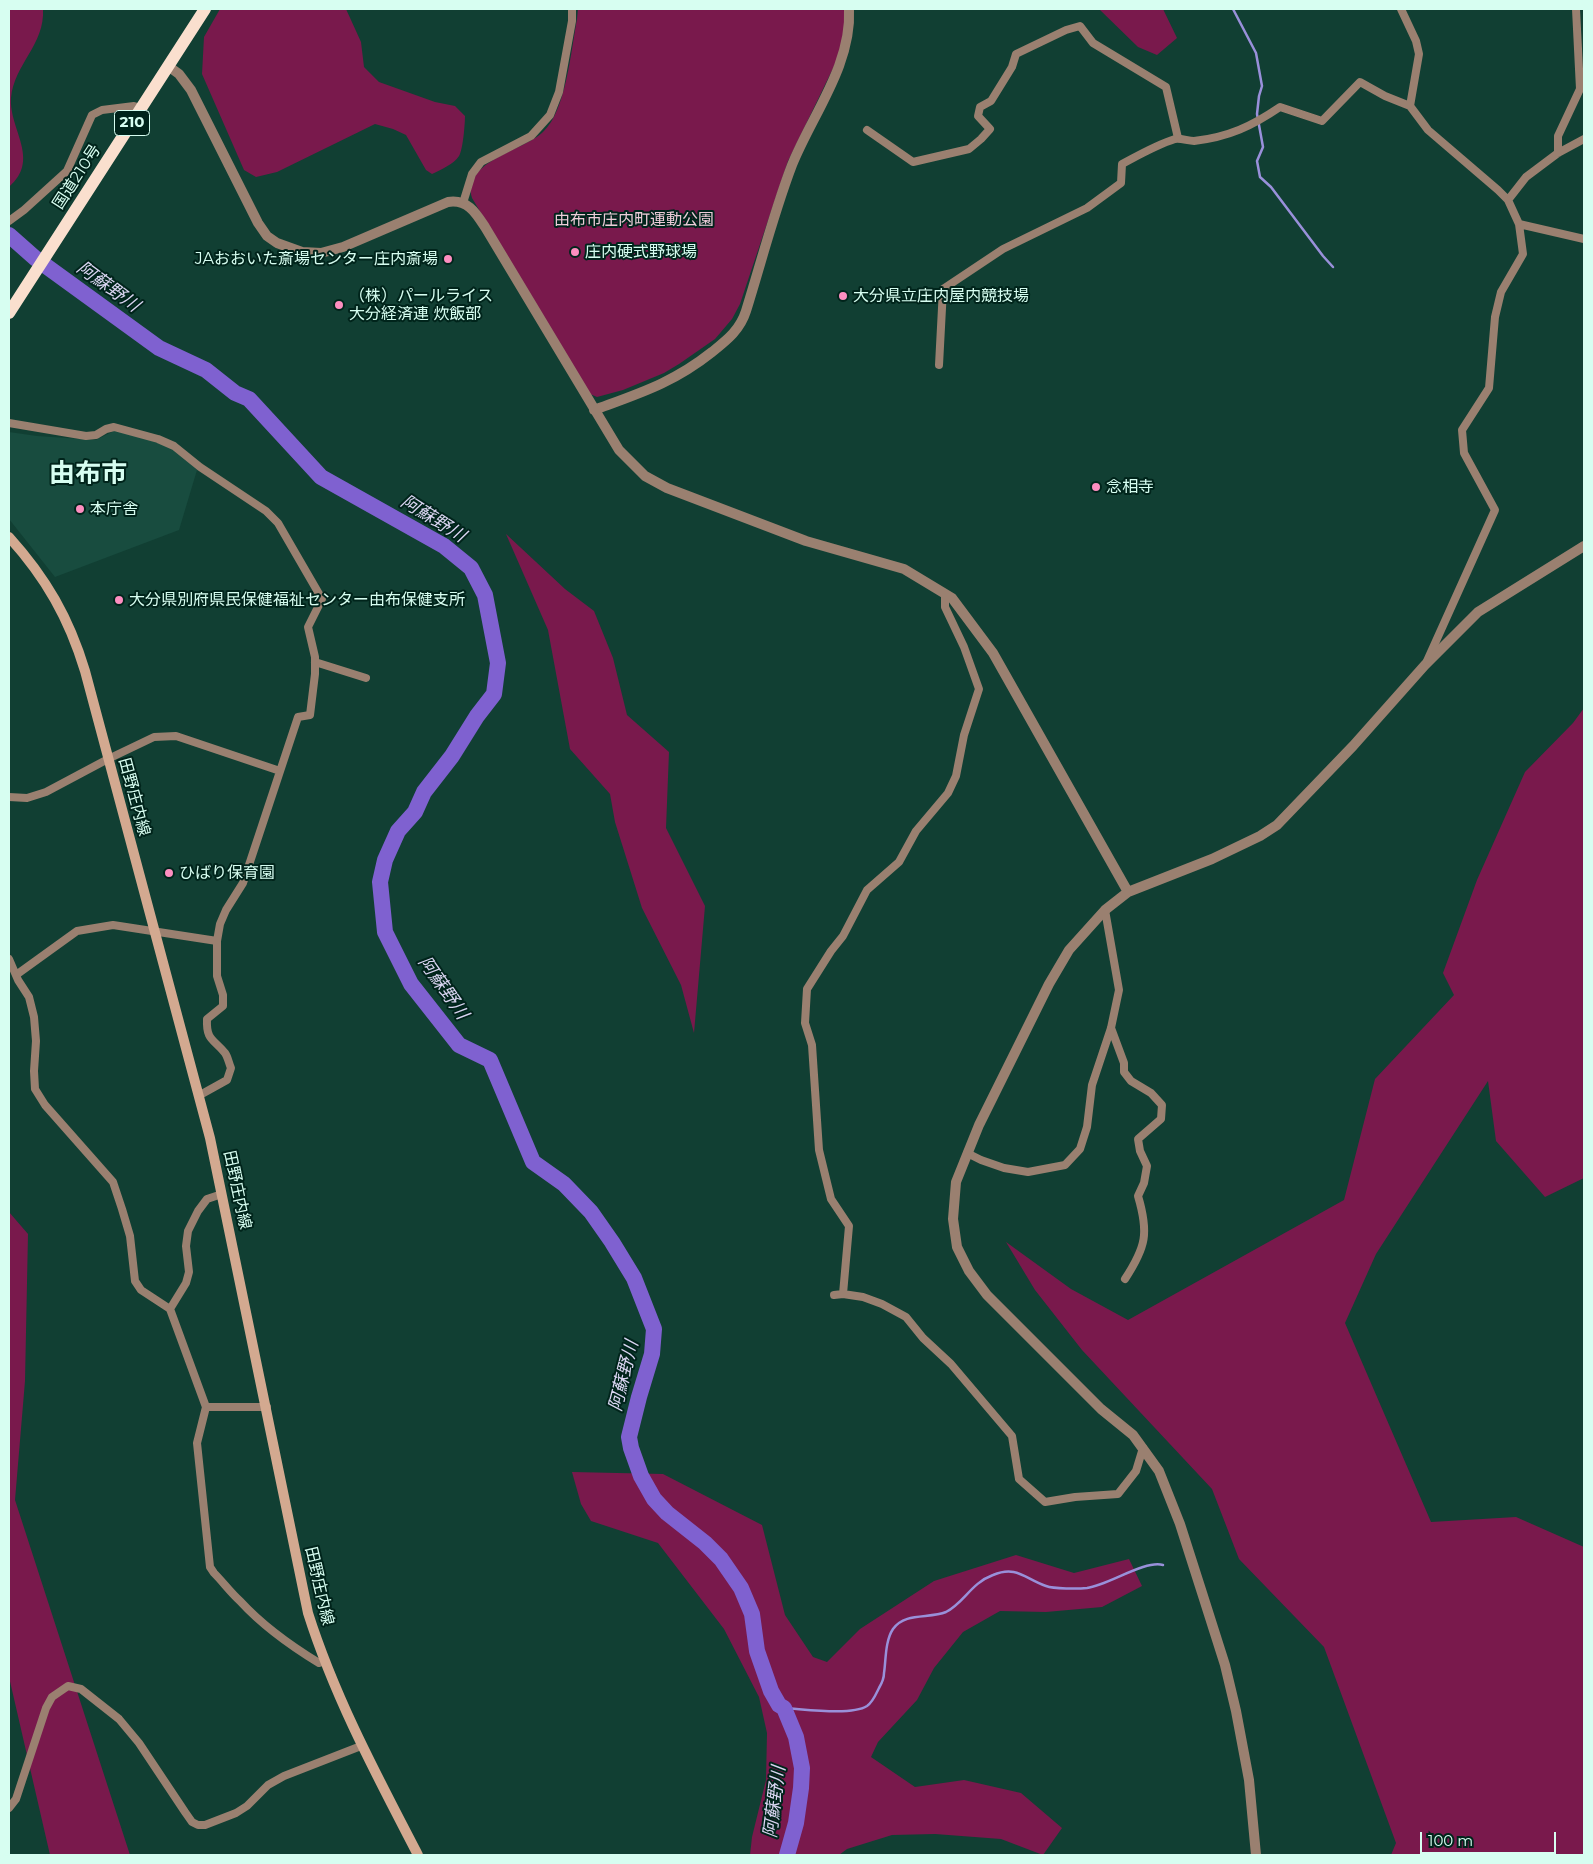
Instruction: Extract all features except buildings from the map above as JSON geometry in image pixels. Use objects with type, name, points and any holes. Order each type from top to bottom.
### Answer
[{"type":"highway","name":"国道210号","points":[[11,310],[205,9]]},
{"type":"main road","name":"田野庄内線","points":[[9,537],[29,560],[51,591],[72,632],[85,671],[200,1095],[267,1407],[308,1612],[324,1660],[361,1746],[418,1855]]},
{"type":"street","points":[[463,203],[469,180],[481,162],[531,136],[550,115],[559,92],[572,21],[572,9]]},
{"type":"street","points":[[594,410],[674,379],[718,347],[739,328],[793,164],[844,54],[849,30],[849,9]]},
{"type":"street","points":[[1401,9],[1416,41],[1418,54],[1410,106]]},
{"type":"street","points":[[1558,153],[1558,136],[1580,89],[1576,9]]},
{"type":"street","points":[[867,130],[913,162],[969,149],[990,128],[978,116],[980,107],[991,101],[1012,67],[1016,54],[1053,36],[1080,26],[1093,43],[1166,87],[1178,138]]},
{"type":"street","points":[[168,66],[179,74],[191,90],[258,223],[267,236],[277,243],[302,252],[325,253],[448,202],[463,203],[473,210],[485,227],[619,450],[645,476],[667,488],[806,541],[904,569],[952,598],[993,652],[1128,892]]},
{"type":"street","points":[[939,365],[943,289],[1003,249],[1087,208],[1121,182],[1122,164],[1149,149],[1178,138],[1193,141],[1232,134],[1248,128],[1280,107],[1322,121],[1360,82],[1385,96],[1410,106],[1428,130],[1508,200],[1519,224],[1523,254],[1501,292],[1495,316],[1489,388],[1462,430],[1464,452],[1495,510],[1425,665]]},
{"type":"street","points":[[11,220],[67,171],[92,115],[102,110],[134,106],[141,108]]},
{"type":"street","points":[[1508,200],[1526,177],[1558,153],[1584,139]]},
{"type":"street","points":[[1519,224],[1584,239]]},
{"type":"street","points":[[9,423],[86,436],[96,435],[114,427],[158,439],[174,446],[200,468],[266,511],[278,523],[322,599],[308,627],[316,674],[310,715],[298,717],[243,883],[226,910],[220,924],[217,941],[217,976],[223,995],[223,1006],[207,1018],[207,1028],[212,1041],[226,1054],[232,1068],[227,1080],[200,1095]]},
{"type":"street","points":[[1256,1855],[1249,1780],[1225,1665],[1180,1524],[1159,1471],[1133,1435],[1101,1408],[987,1295],[969,1271],[957,1247],[953,1219],[956,1182],[967,1153],[1049,984],[1069,950],[1105,910],[1128,892],[1212,859],[1260,836],[1277,825],[1353,746],[1425,665],[1478,612],[1584,546]]},
{"type":"street","points":[[843,1294],[849,1226],[831,1199],[819,1150],[812,1045],[805,1023],[807,989],[843,936],[867,890],[899,862],[916,831],[948,793],[956,776],[964,735],[979,689],[964,647],[945,607],[945,594]]},
{"type":"street","points":[[315,662],[366,678]]},
{"type":"street","points":[[9,797],[27,798],[46,792],[154,737],[176,736],[280,772]]},
{"type":"street","points":[[967,1153],[1004,1168],[1028,1172],[1065,1165],[1080,1149],[1087,1127],[1092,1085],[1111,1028],[1119,990],[1105,910]]},
{"type":"street","points":[[16,975],[77,931],[113,925],[217,941]]},
{"type":"street","points":[[9,959],[29,998],[34,1018],[36,1041],[35,1089],[45,1105],[113,1182],[130,1236],[135,1281],[141,1290],[170,1309],[206,1407],[197,1443],[210,1567],[240,1602],[256,1617],[304,1654],[319,1663],[324,1660]]},
{"type":"street","points":[[1111,1028],[1124,1063],[1124,1072],[1131,1081],[1151,1093],[1162,1105],[1160,1118],[1138,1139],[1140,1152],[1147,1166],[1144,1183],[1138,1196],[1145,1219],[1144,1242],[1137,1262],[1125,1279]]},
{"type":"street","points":[[170,1309],[186,1283],[189,1272],[186,1246],[188,1231],[198,1211],[207,1199],[222,1194]]},
{"type":"street","points":[[834,1295],[843,1294],[863,1297],[882,1304],[906,1317],[923,1338],[964,1378],[1012,1436],[1019,1479],[1045,1502],[1075,1497],[1118,1494],[1136,1470],[1143,1448]]},
{"type":"street","points":[[206,1407],[267,1407]]},
{"type":"street","points":[[9,1808],[16,1799],[46,1708],[52,1697],[68,1686],[80,1689],[119,1719],[139,1743],[192,1822],[198,1825],[205,1825],[236,1813],[247,1806],[268,1785],[284,1776],[361,1746]]},
{"type":"shaded area","points":[[118,429],[178,450],[197,470],[179,530],[55,577],[9,519],[9,432],[96,440]]},
{"type":"green space","points":[[9,9],[43,9],[42,22],[35,44],[13,86],[12,110],[21,144],[23,166],[9,187]]},
{"type":"green space","points":[[220,9],[346,9],[361,42],[364,67],[379,82],[435,102],[455,106],[465,116],[463,143],[459,156],[450,164],[432,174],[426,170],[406,135],[375,124],[277,172],[256,177],[244,170],[202,74],[204,37]]},
{"type":"green space","name":"由布市庄内町運動公園","points":[[578,9],[844,9],[845,25],[839,56],[788,161],[740,304],[732,319],[715,339],[664,373],[623,390],[597,397],[590,394],[472,198],[471,185],[476,175],[485,166],[496,158],[534,139],[551,122],[562,95],[570,63]]},
{"type":"green space","points":[[1099,9],[1163,9],[1177,38],[1157,55],[1138,47]]},
{"type":"green space","points":[[506,534],[565,589],[594,611],[613,658],[627,715],[669,752],[666,828],[705,906],[694,1033],[681,985],[642,908],[615,822],[610,794],[570,749],[548,630]]},
{"type":"green space","points":[[1584,708],[1584,1178],[1545,1197],[1496,1141],[1488,1081],[1376,1254],[1345,1323],[1431,1522],[1516,1517],[1584,1547],[1584,1855],[1391,1855],[1396,1843],[1324,1647],[1239,1559],[1212,1489],[1082,1350],[1035,1290],[1006,1242],[1071,1289],[1128,1320],[1344,1200],[1375,1079],[1454,995],[1443,973],[1477,880],[1525,772],[1573,723]]},
{"type":"green space","points":[[9,1212],[28,1234],[25,1381],[15,1500],[130,1855],[50,1855],[9,1677]]},
{"type":"green space","points":[[572,1472],[663,1474],[762,1525],[785,1615],[813,1657],[827,1662],[860,1629],[934,1581],[1016,1555],[1074,1573],[1129,1559],[1142,1586],[1102,1607],[1046,1612],[1000,1611],[963,1632],[934,1668],[917,1700],[878,1742],[871,1757],[915,1787],[964,1780],[1021,1793],[1062,1828],[1043,1855],[1001,1839],[935,1834],[892,1835],[847,1849],[839,1855],[750,1855],[752,1837],[766,1780],[767,1733],[759,1697],[724,1629],[658,1543],[591,1521],[581,1504]]},
{"type":"waterway","points":[[1233,9],[1256,53],[1262,86],[1257,114],[1263,147],[1257,161],[1260,177],[1271,187],[1333,267]]},
{"type":"waterway","name":"阿蘇野川","points":[[9,235],[35,258],[159,348],[206,370],[235,393],[249,399],[321,477],[444,546],[471,568],[485,595],[498,663],[494,694],[477,716],[452,756],[424,792],[415,812],[398,831],[385,860],[380,882],[385,932],[411,984],[459,1045],[490,1060],[533,1162],[564,1184],[591,1212],[634,1278],[654,1329],[652,1354],[629,1437],[631,1448],[641,1476],[654,1499],[667,1513],[705,1543],[721,1559],[741,1588],[752,1614],[757,1651],[771,1691],[779,1705],[784,1708],[796,1737],[802,1768],[796,1823],[787,1855]]},
{"type":"waterway","points":[[784,1708],[850,1711],[867,1706],[874,1698],[883,1681],[888,1639],[893,1629],[904,1620],[946,1612],[958,1604],[979,1583],[993,1575],[1001,1572],[1015,1572],[1050,1587],[1087,1588],[1136,1569],[1155,1564],[1163,1565]]},
{"type":"place","name":"庄内硬式野球場","points":[[575,252]]},
{"type":"place","name":"JAおおいた斎場センター庄内斎場","points":[[448,259]]},
{"type":"place","name":"大分県立庄内屋内競技場","points":[[843,296]]},
{"type":"place","name":"（株）パールライス 大分経済連 炊飯部","points":[[339,305]]},
{"type":"place","name":"念相寺","points":[[1096,487]]},
{"type":"place","name":"本庁舎","points":[[80,509]]},
{"type":"place","name":"大分県別府県民保健福祉センター由布保健支所","points":[[119,600]]},
{"type":"place","name":"ひばり保育園","points":[[169,873]]},
{"type":"district","name":"由布市","points":[[88,474]]}]
